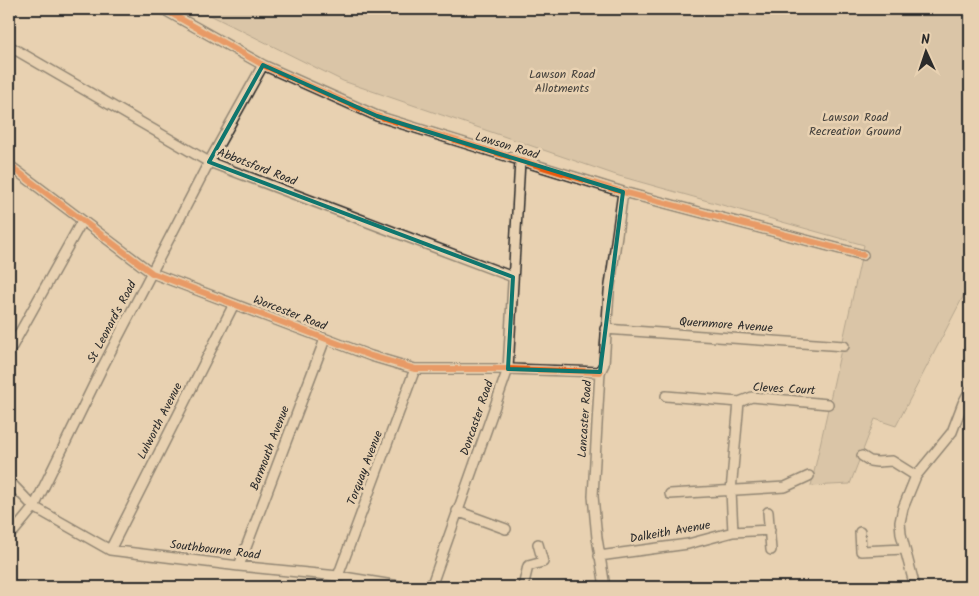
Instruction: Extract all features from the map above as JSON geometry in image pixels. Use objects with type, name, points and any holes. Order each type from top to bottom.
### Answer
[{"type":"street","points":[[9,13],[13,9]]},
{"type":"street","name":"Lawson Road","points":[[163,9],[263,65],[377,116],[623,192],[863,255]]},
{"type":"street","name":"Abbotsford Road","points":[[9,46],[209,162],[513,277]]},
{"type":"street","name":"St Leonard's Road","points":[[9,534],[15,530],[34,507],[101,370],[209,162],[263,65]]},
{"type":"street","name":"Doncaster Road","points":[[431,587],[508,368],[520,161]]},
{"type":"street","name":"Worcester Road","points":[[9,165],[152,273],[325,339],[415,369],[508,368],[600,372]]},
{"type":"street","name":"Lancaster Road","points":[[605,587],[593,496],[600,372],[604,364],[605,329],[623,192]]},
{"type":"street","points":[[9,352],[82,222]]},
{"type":"street","name":"Lulworth Avenue","points":[[110,550],[234,304]]},
{"type":"street","name":"Quernmore Avenue","points":[[605,329],[844,346]]},
{"type":"street","name":"Barmouth Avenue","points":[[239,566],[325,339]]},
{"type":"street","name":"Torquay Avenue","points":[[338,576],[415,369]]},
{"type":"street","points":[[915,587],[900,522],[906,498],[916,476],[952,432],[966,405],[970,390]]},
{"type":"street","name":"Cleves Court","points":[[666,396],[739,402],[752,397],[828,404]]},
{"type":"street","points":[[733,532],[731,491],[739,402]]},
{"type":"street","points":[[862,456],[870,461],[890,461],[916,476]]},
{"type":"street","points":[[670,494],[785,487],[809,476]]},
{"type":"street","name":"Southbourne Road","points":[[9,481],[34,507],[110,550],[338,576],[404,587]]},
{"type":"street","points":[[457,511],[506,529]]},
{"type":"street","points":[[768,512],[771,550]]},
{"type":"street","name":"Dalkeith Avenue","points":[[600,556],[688,544],[733,532],[770,530]]},
{"type":"street","points":[[860,532],[861,551],[905,549]]},
{"type":"street","points":[[523,587],[528,566],[543,562],[538,544]]},
{"type":"highlighted area","points":[[263,65],[377,116],[623,192],[600,372],[508,369],[513,277],[209,162]]},
{"type":"green space","name":"Lawson Road Recreation Ground","points":[[198,9],[970,9],[970,260],[965,293],[896,426],[875,419],[850,484],[811,486],[864,245],[619,176],[343,81]]},
{"type":"cycle path","points":[[163,9],[263,65],[377,116],[623,192],[863,255]]},
{"type":"cycle path","points":[[9,165],[152,273],[371,356],[415,369],[508,369],[600,372]]},
{"type":"park label","name":"Lawson Road Allotments","points":[[562,81]]}]
